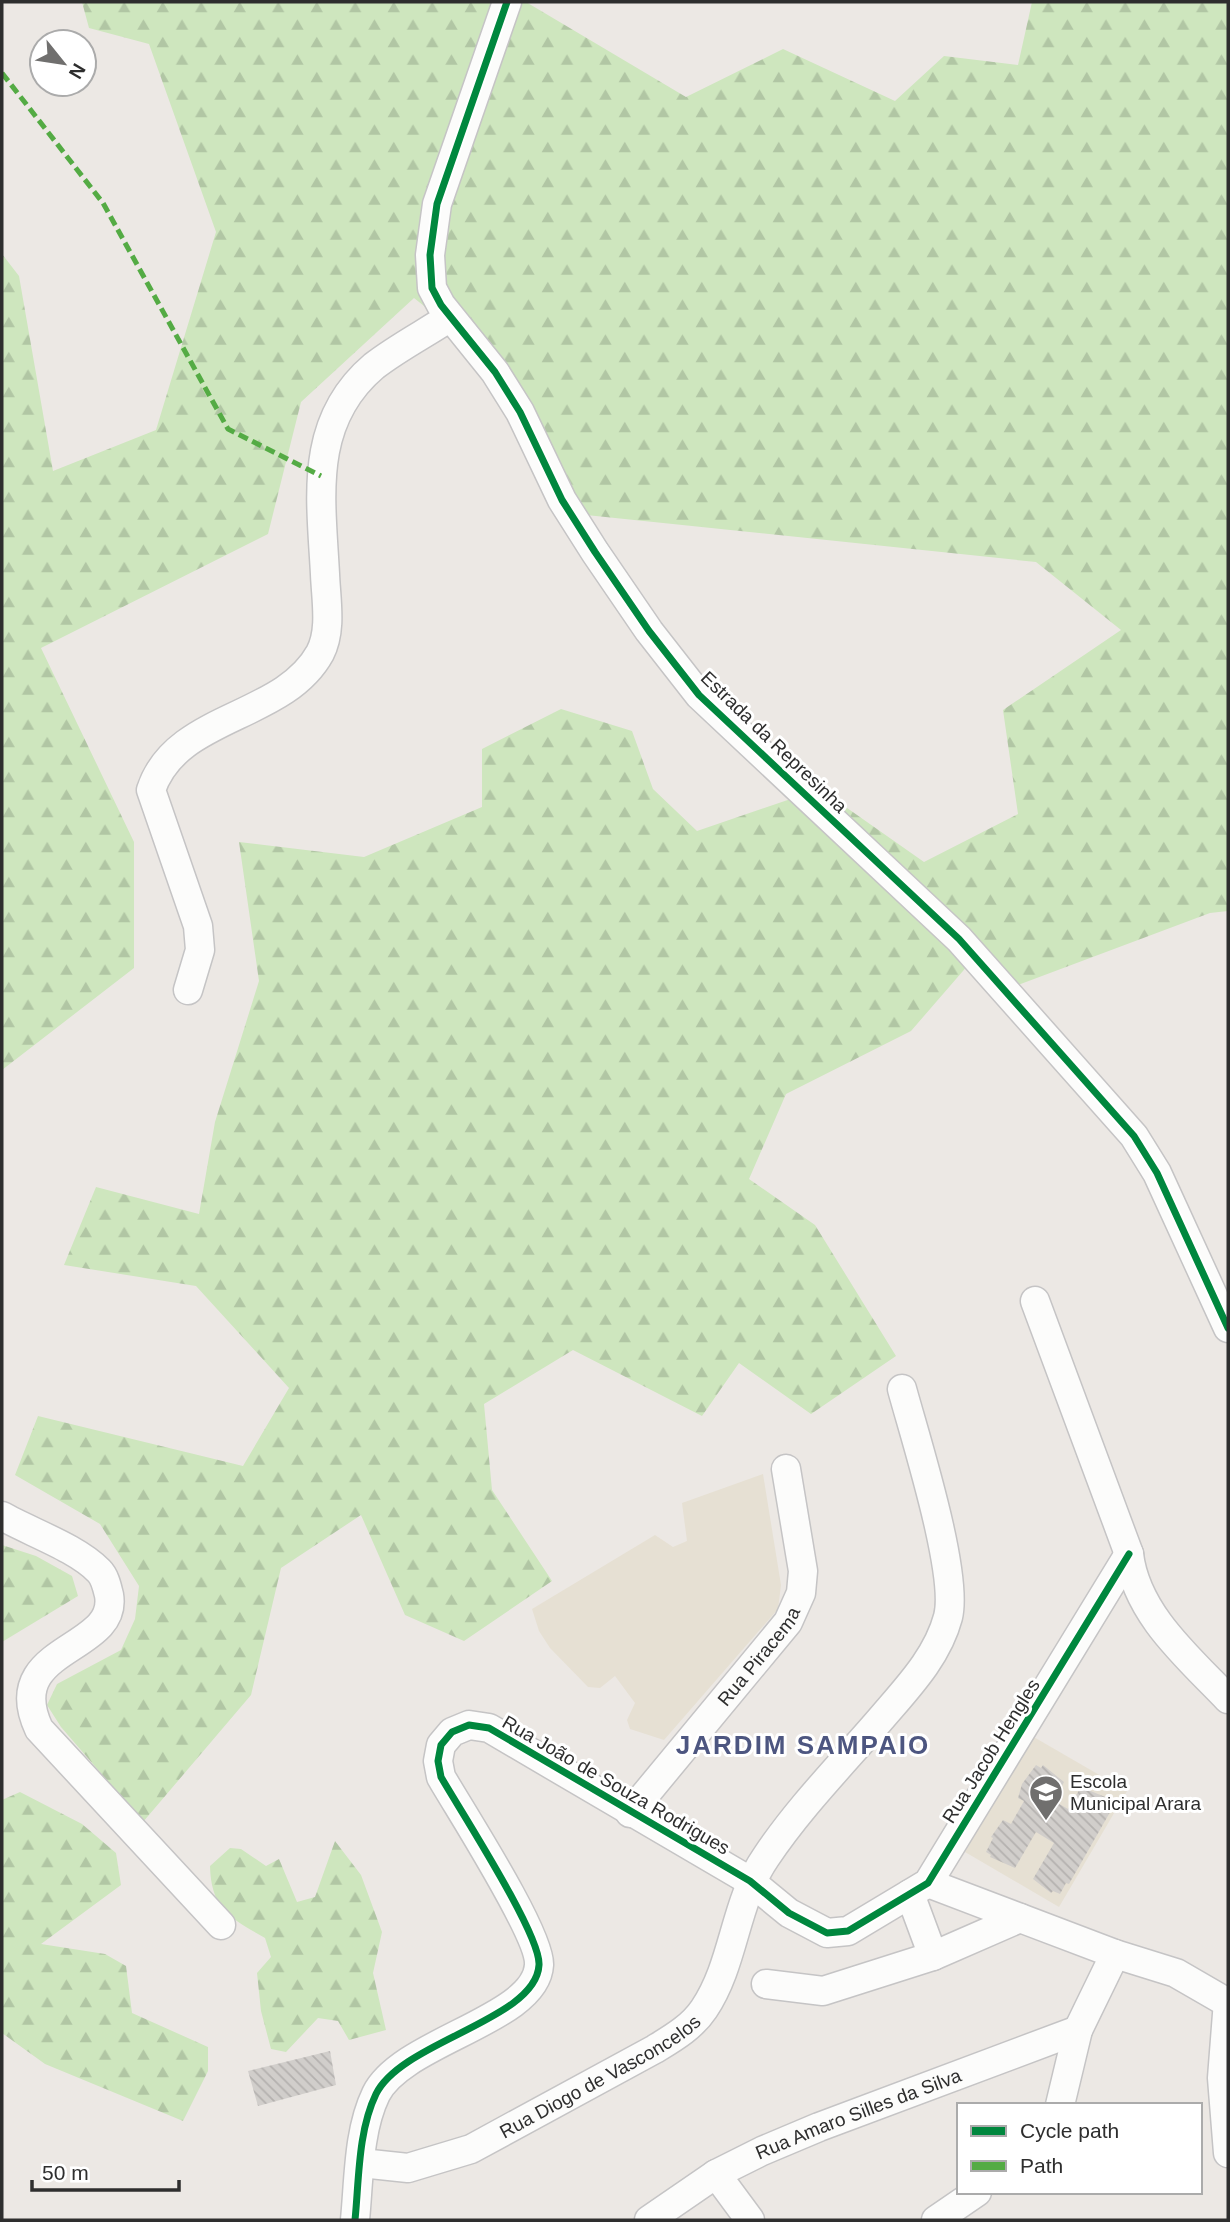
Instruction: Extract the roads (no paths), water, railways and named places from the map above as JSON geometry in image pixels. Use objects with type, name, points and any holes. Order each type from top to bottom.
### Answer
[{"type":"street","name":"Estrada da Represinha","points":[[507,2],[437,204],[430,255],[432,288],[450,317],[495,372],[514,402],[562,500],[595,552],[649,631],[699,695],[959,939],[1134,1136],[1157,1172],[1228,1328]]},
{"type":"street","points":[[188,990],[200,950],[198,926],[151,790],[156,773],[166,759],[185,743],[282,691],[311,666],[326,638],[320,492],[323,449],[330,428],[355,386],[374,366],[450,317]]},
{"type":"street","points":[[1035,1301],[1129,1555],[1132,1580],[1162,1628],[1228,1699]]},
{"type":"street","name":"Rua Diogo de Vasconcelos","points":[[360,2163],[408,2168],[471,2149],[588,2088],[682,2033],[703,2011],[715,1992],[750,1881],[788,1829],[915,1679],[937,1646],[948,1616],[949,1578],[902,1389]]},
{"type":"street","name":"Rua Piracema","points":[[629,1813],[788,1622],[801,1593],[803,1571],[786,1469]]},
{"type":"street","points":[[2,1516],[85,1558],[101,1573],[110,1601],[107,1612],[97,1626],[41,1667],[33,1679],[29,1706],[39,1729],[221,1925]]},
{"type":"street","name":"Rua Jacob Hengles","points":[[848,1931],[919,1888],[1129,1555]]},
{"type":"street","name":"Rua João de Souza Rodrigues","points":[[355,2220],[360,2163],[368,2116],[377,2092],[418,2056],[519,2001],[533,1983],[539,1967],[530,1932],[441,1777],[438,1761],[441,1745],[452,1732],[469,1725],[489,1728],[629,1813],[750,1881],[789,1913],[827,1933],[848,1931]]},
{"type":"street","points":[[933,1956],[919,1888],[1020,1918],[1115,1954],[1176,1973],[1228,2002],[1222,2078],[1228,2153]]},
{"type":"street","points":[[766,1984],[823,1991],[933,1956],[1020,1918]]},
{"type":"street","points":[[1060,2103],[1078,2031],[1115,1954]]},
{"type":"street","name":"Rua Amaro Silles da Silva","points":[[649,2220],[716,2174],[818,2127],[1078,2031]]},
{"type":"street","points":[[716,2174],[750,2220]]},
{"type":"street","points":[[936,2220],[974,2194]]},
{"type":"place","name":"Escola Municipal Arara","points":[[1046,1822]]},
{"type":"district","name":"JARDIM SAMPAIO","points":[[803,1745]]}]
